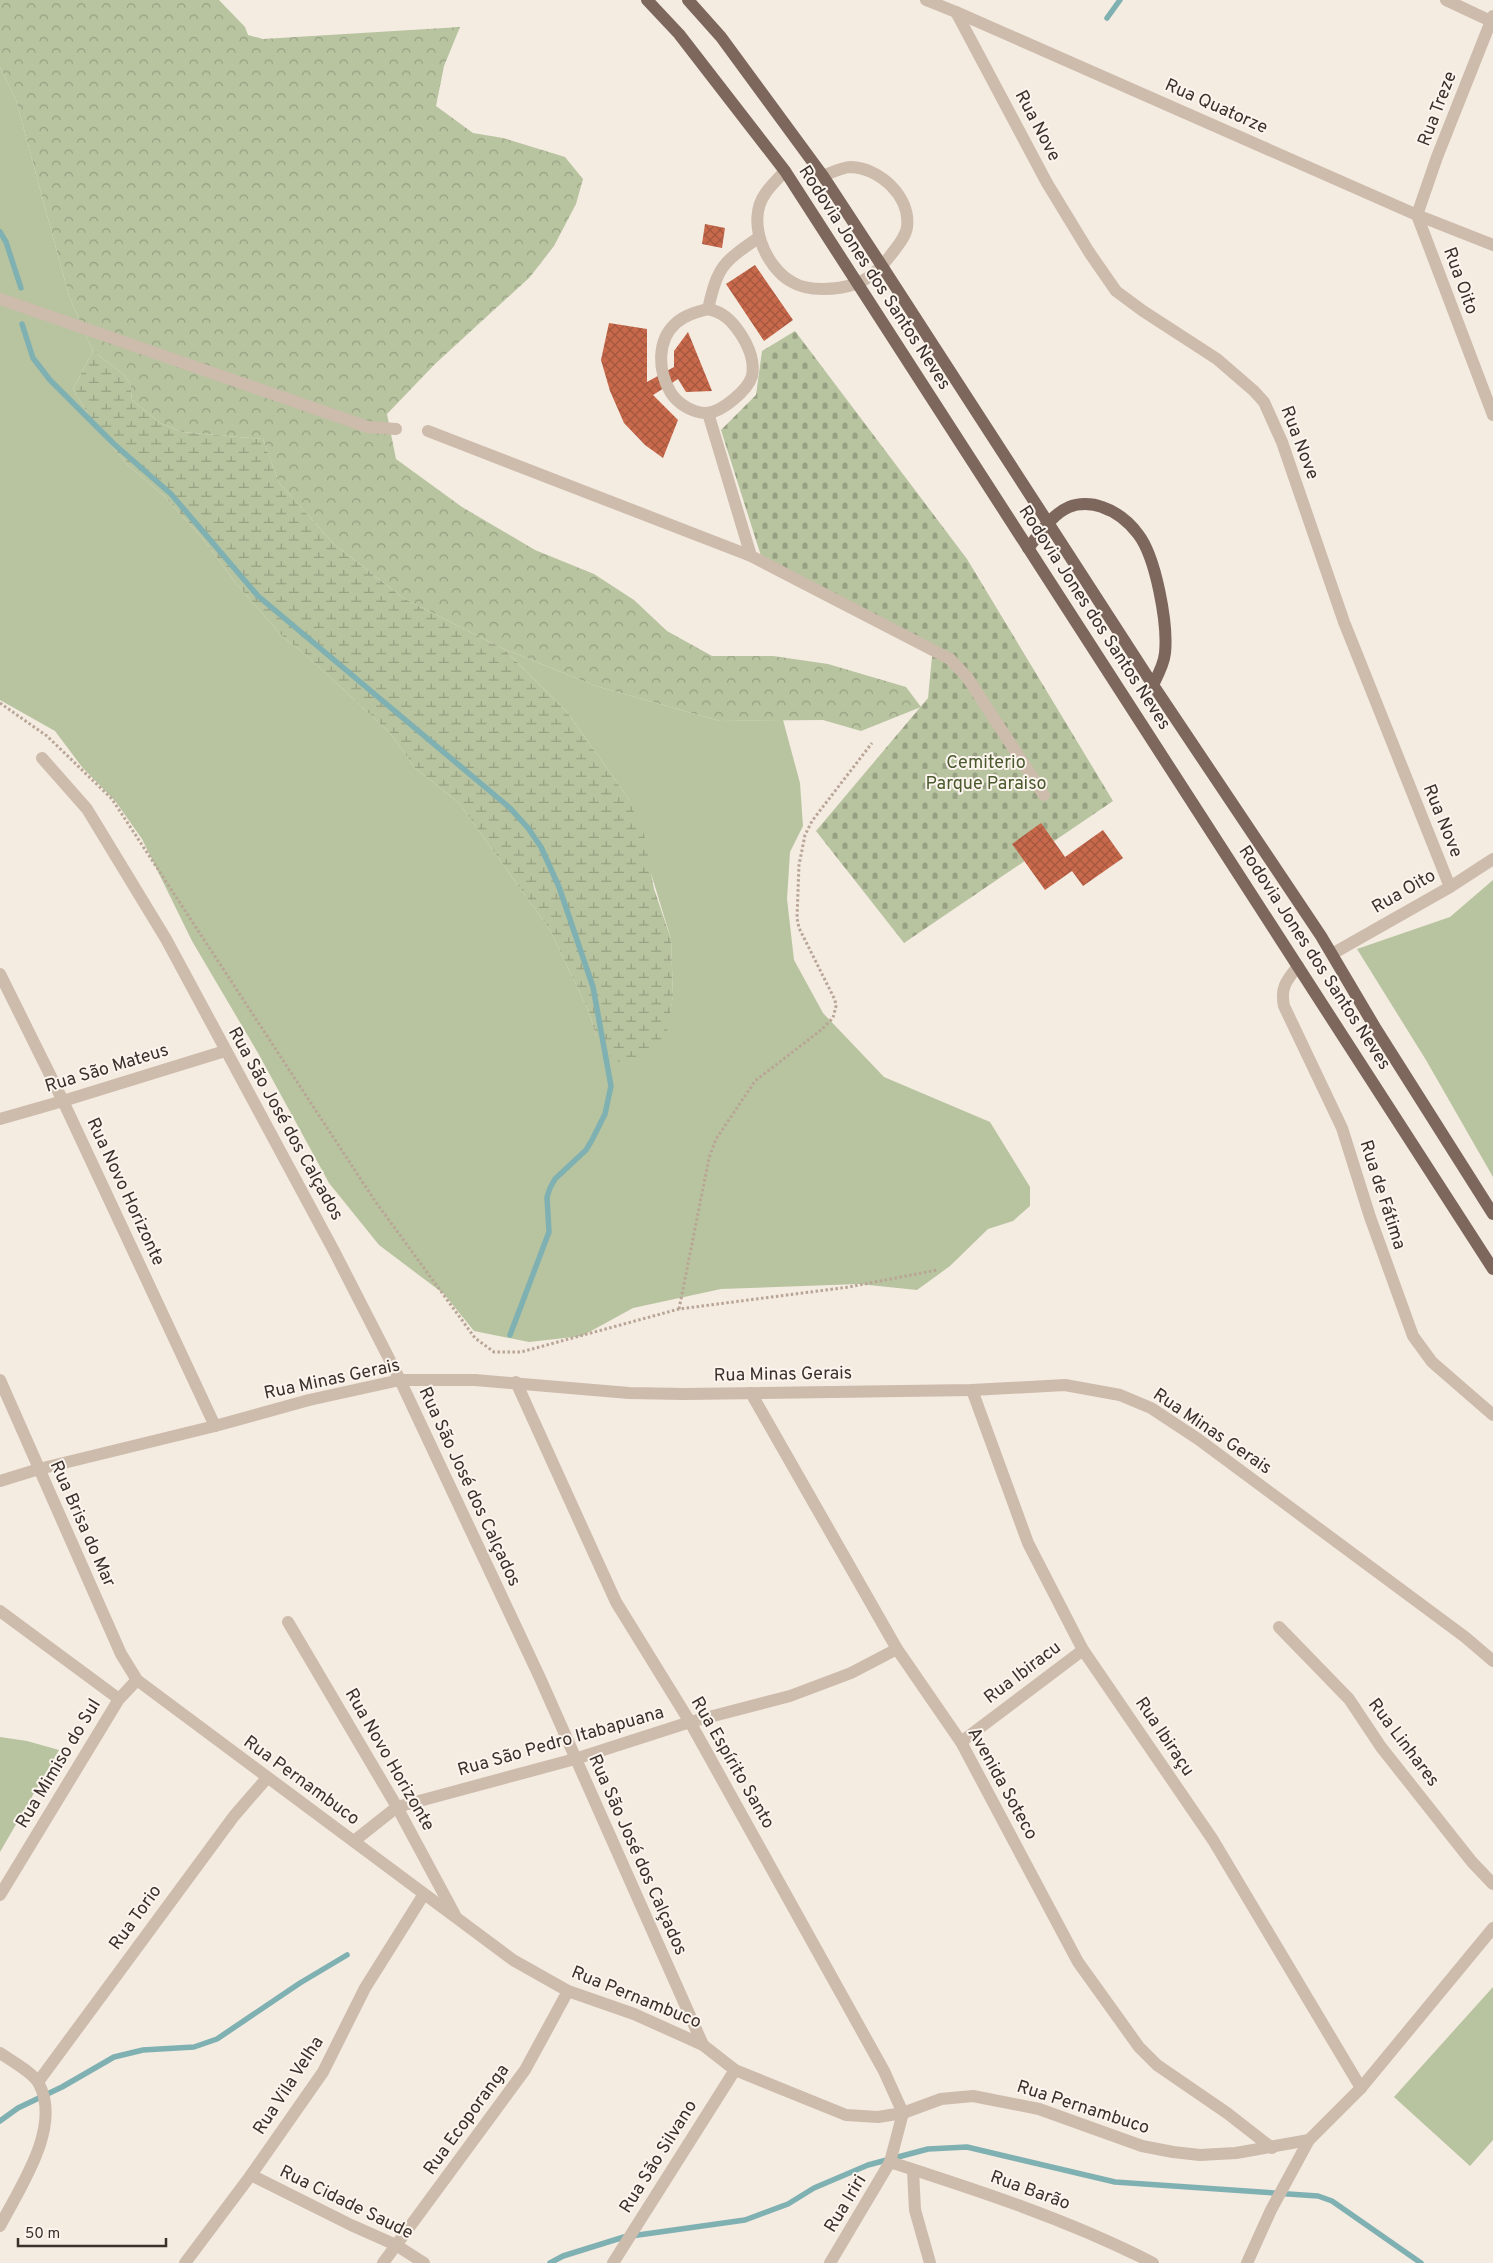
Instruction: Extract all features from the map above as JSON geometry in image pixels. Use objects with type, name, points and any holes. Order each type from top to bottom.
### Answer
[{"type":"main road","name":"Rodovia Jones dos Santos Neves","points":[[647,0],[679,34],[785,171],[856,284],[1493,1269]]},
{"type":"main road","name":"Rodovia Jones dos Santos Neves","points":[[688,0],[720,37],[822,176],[882,266],[1153,685],[1332,954],[1376,1029],[1493,1214]]},
{"type":"main road","points":[[1028,548],[1049,523],[1067,508],[1078,504],[1097,505],[1114,511],[1140,536],[1158,587],[1165,630],[1166,654],[1153,685]]},
{"type":"street","name":"Rua Quatorze","points":[[926,0],[1417,215],[1493,245]]},
{"type":"street","points":[[1446,0],[1492,20]]},
{"type":"street","name":"Rua Nove","points":[[956,12],[1048,183],[1110,284],[1116,291],[1143,311],[1217,359],[1254,390],[1264,402],[1282,442],[1344,622],[1450,887]]},
{"type":"street","name":"Rua Treze","points":[[1417,215],[1437,157],[1492,20]]},
{"type":"street","points":[[785,171],[764,194],[756,217],[758,238],[774,264],[792,282],[812,288],[837,288],[856,284],[882,266],[907,230],[908,217],[899,196],[877,174],[866,169],[849,167],[822,176]]},
{"type":"street","name":"Rua Oito","points":[[1417,215],[1493,415]]},
{"type":"street","points":[[708,309],[716,276],[721,268],[736,253],[758,238]]},
{"type":"street","points":[[0,299],[368,427],[396,429]]},
{"type":"street","points":[[708,309],[718,311],[735,326],[750,353],[752,376],[740,393],[726,405],[708,413],[691,410],[672,395],[661,365],[664,342],[676,323],[688,316],[708,309]]},
{"type":"street","points":[[708,413],[751,556]]},
{"type":"street","points":[[428,431],[751,556],[950,659],[967,677],[1044,795]]},
{"type":"street","name":"Rua São José dos Calçados","points":[[42,758],[87,809],[166,940],[334,1250],[400,1380],[540,1678],[703,2045]]},
{"type":"street","name":"Rua Oito","points":[[1332,954],[1450,887],[1493,859]]},
{"type":"street","name":"Rua de Fátima","points":[[1298,966],[1283,986],[1284,1006],[1342,1128],[1370,1217],[1413,1336],[1432,1362],[1493,1415]]},
{"type":"street","name":"Rua Novo Horizonte","points":[[0,974],[63,1101],[215,1426]]},
{"type":"street","name":"Rua São Mateus","points":[[0,1119],[225,1051]]},
{"type":"street","name":"Rua Minas Gerais","points":[[0,1481],[38,1468],[215,1426],[309,1400],[400,1380],[447,1379],[516,1382],[629,1393],[972,1390],[1065,1385],[1120,1395],[1152,1408],[1198,1439],[1457,1632],[1493,1661]]},
{"type":"street","name":"Rua Brisa do Mar","points":[[0,1380],[120,1654],[137,1680]]},
{"type":"street","name":"Rua Espírito Santo","points":[[516,1382],[616,1602],[690,1722],[879,2062],[903,2113]]},
{"type":"street","name":"Rua Ibiraçu","points":[[972,1390],[1028,1543],[1083,1650],[1212,1840],[1361,2088]]},
{"type":"street","name":"Avenida Soteco","points":[[751,1393],[897,1648],[960,1742],[1078,1962],[1139,2046],[1158,2065],[1227,2113],[1272,2148]]},
{"type":"street","points":[[0,1611],[119,1699]]},
{"type":"street","name":"Rua Novo Horizonte","points":[[288,1622],[398,1807],[456,1917]]},
{"type":"street","name":"Rua Linhares","points":[[1279,1627],[1348,1699],[1381,1747],[1472,1862],[1493,1884]]},
{"type":"street","name":"Rua São Pedro Itabapuana","points":[[354,1841],[398,1807],[575,1759],[690,1722],[790,1696],[821,1686],[851,1673],[897,1648]]},
{"type":"street","name":"Rua Ibiracu","points":[[960,1742],[1083,1650]]},
{"type":"street","name":"Rua Mimiso do Sul","points":[[0,1895],[119,1699],[137,1680]]},
{"type":"street","name":"Rua Pernambuco","points":[[137,1680],[512,1960],[568,1991],[634,2014],[703,2045],[735,2070],[846,2115],[878,2118],[903,2113],[941,2098],[980,2097],[1039,2109],[1157,2150],[1200,2154],[1272,2148],[1310,2140]]},
{"type":"street","name":"Rua Torio","points":[[38,2082],[222,1832],[266,1778]]},
{"type":"street","name":"Rua Vila Velha","points":[[185,2263],[251,2175],[323,2072],[365,1988],[424,1894]]},
{"type":"street","points":[[1246,2263],[1271,2210],[1310,2140],[1361,2088],[1493,1928]]},
{"type":"street","name":"Rua Ecoporanga","points":[[383,2263],[525,2070],[568,1991]]},
{"type":"street","points":[[0,2053],[38,2082],[46,2111],[45,2127],[33,2159],[0,2226]]},
{"type":"street","name":"Rua São Silvano","points":[[613,2263],[735,2070]]},
{"type":"street","points":[[890,2162],[903,2113]]},
{"type":"street","name":"Rua Barão","points":[[890,2162],[988,2193],[1085,2230],[1153,2263]]},
{"type":"street","name":"Rua Iriri","points":[[830,2263],[890,2162]]},
{"type":"street","points":[[913,2170],[915,2210],[930,2263]]},
{"type":"street","name":"Rua Cidade Saude","points":[[251,2175],[351,2225],[396,2245],[424,2263]]},
{"type":"path","points":[[0,704],[47,736],[112,799],[375,1201],[475,1338],[494,1352],[521,1352],[679,1309],[849,1287],[937,1270]]},
{"type":"path","points":[[679,1309],[709,1158],[716,1139],[755,1081],[821,1030],[834,1014],[835,1000],[799,928],[797,918],[800,853],[812,821],[872,743]]},
{"type":"green space","points":[[0,0],[219,0],[245,27],[248,35],[263,39],[460,27],[444,66],[436,106],[473,133],[503,138],[565,157],[583,179],[576,204],[554,246],[530,277],[435,364],[387,414],[396,459],[462,507],[535,550],[594,574],[634,600],[667,631],[712,656],[773,656],[828,664],[906,687],[921,707],[861,731],[823,720],[720,721],[596,686],[504,649],[403,598],[334,544],[279,483],[263,439],[182,432],[160,423],[132,400],[130,383],[123,374],[93,351],[69,296],[16,100],[0,67]]},
{"type":"green space","points":[[0,67],[16,100],[69,296],[93,351],[73,389],[95,426],[128,465],[164,496],[204,540],[234,581],[283,637],[305,654],[390,733],[415,768],[459,803],[550,930],[589,1012],[596,1036],[665,1039],[673,996],[671,939],[628,798],[567,712],[504,649],[596,686],[720,721],[783,720],[800,783],[803,826],[790,852],[787,899],[794,960],[823,1013],[884,1077],[990,1122],[1030,1187],[1030,1206],[1013,1221],[988,1229],[950,1266],[917,1290],[859,1284],[721,1289],[633,1308],[582,1336],[529,1342],[474,1331],[444,1294],[379,1245],[329,1183],[258,1053],[192,941],[142,839],[116,802],[82,767],[55,731],[0,700]]},
{"type":"green space","name":"Cemiterio Parque Paraiso","points":[[795,331],[967,559],[1113,801],[904,943],[816,831],[928,698],[933,646],[762,559],[721,430],[756,395],[762,351]]},
{"type":"green space","points":[[93,351],[123,374],[130,383],[132,400],[160,423],[182,432],[263,439],[279,483],[334,544],[403,598],[504,649],[567,712],[628,798],[644,834],[654,889],[671,939],[673,996],[666,1039],[636,1065],[614,1061],[596,1036],[589,1012],[550,930],[459,803],[415,768],[390,733],[305,654],[283,637],[234,581],[204,540],[164,496],[128,465],[95,426],[73,389]]},
{"type":"green space","points":[[1493,880],[1493,1177],[1426,1060],[1357,949],[1450,917]]},
{"type":"green space","points":[[0,1737],[27,1741],[59,1750],[0,1852]]},
{"type":"green space","points":[[1493,1987],[1493,2140],[1470,2166],[1394,2097]]},
{"type":"building","points":[[705,224],[725,228],[722,248],[702,244]]},
{"type":"building","points":[[755,265],[793,320],[764,341],[726,284]]},
{"type":"building","points":[[609,323],[647,329],[647,382],[674,367],[674,351],[688,332],[712,391],[686,392],[678,379],[653,395],[678,420],[663,458],[645,445],[624,423],[610,391],[601,360]]},
{"type":"building","points":[[1041,823],[1065,857],[1103,830],[1123,858],[1083,886],[1072,871],[1045,890],[1012,844]]},
{"type":"waterway","points":[[1107,18],[1120,0]]},
{"type":"waterway","points":[[0,232],[6,242],[21,288]]},
{"type":"waterway","points":[[22,324],[33,358],[50,380],[114,444],[171,494],[258,596],[510,808],[528,828],[541,847],[559,887],[593,987],[611,1086],[605,1114],[592,1140],[586,1150],[555,1179],[550,1188],[547,1197],[549,1232],[510,1335]]},
{"type":"waterway","points":[[0,2121],[18,2108],[62,2087],[114,2057],[143,2050],[194,2047],[217,2039],[300,1983],[347,1955]]},
{"type":"waterway","points":[[550,2263],[563,2256],[624,2237],[745,2220],[788,2204],[814,2188],[868,2165],[928,2149],[967,2147],[1115,2182],[1318,2196],[1332,2201],[1421,2263]]}]
